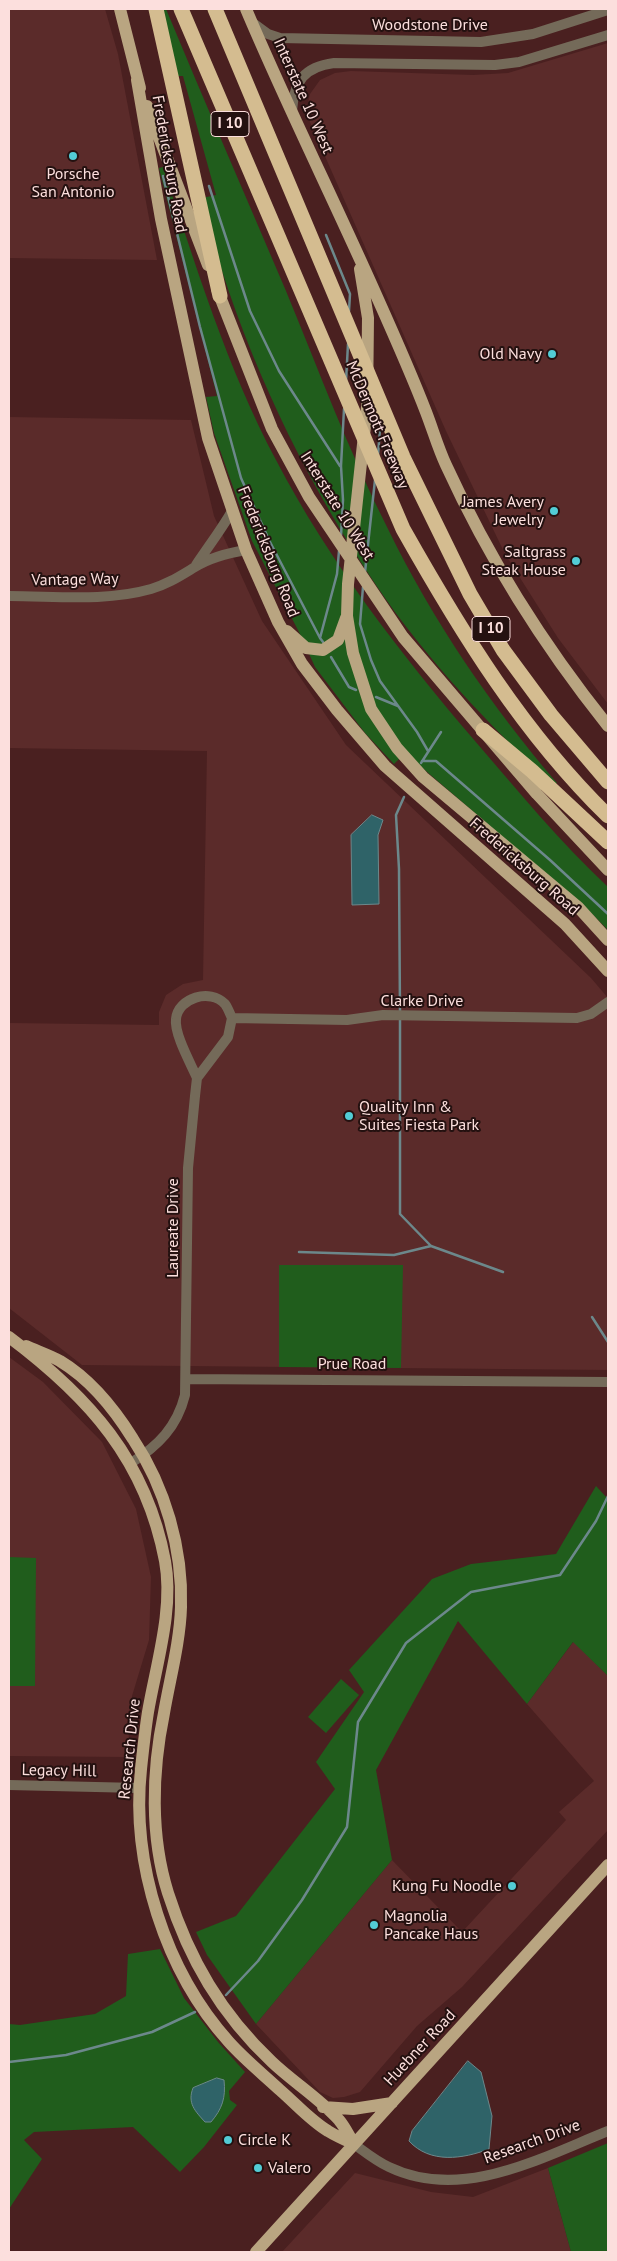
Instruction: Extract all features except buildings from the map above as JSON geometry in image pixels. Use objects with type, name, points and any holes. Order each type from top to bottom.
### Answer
[{"type":"highway","points":[[156,9],[220,296]]},
{"type":"highway","name":"McDermott Freeway","points":[[181,9],[403,529],[440,594],[507,699],[587,796],[608,816]]},
{"type":"highway","name":"McDermott Freeway","points":[[215,9],[403,457],[470,594],[503,650],[551,714],[608,782]]},
{"type":"highway","points":[[483,730],[532,771],[608,842]]},
{"type":"main road","name":"Interstate 10 West","points":[[120,9],[138,80],[220,296],[272,429],[308,497],[403,637],[577,838],[608,870]]},
{"type":"main road","name":"Interstate 10 West","points":[[246,9],[358,256],[425,411],[445,464],[485,544],[552,652],[608,726]]},
{"type":"main road","name":"Fredericksburg Road","points":[[138,80],[161,219],[196,390],[208,438],[246,550],[278,622],[302,664],[337,710],[385,766],[565,924],[608,971]]},
{"type":"main road","name":"Fredericksburg Road","points":[[358,256],[368,318],[367,407],[348,584],[347,616],[353,654],[371,709],[397,748],[423,777],[578,907],[608,940]]},
{"type":"main road","points":[[278,622],[306,648],[323,650],[338,640],[347,616]]},
{"type":"main road","points":[[12,1339],[69,1367],[119,1417],[144,1455]]},
{"type":"main road","points":[[12,1339],[86,1404],[115,1439],[131,1463]]},
{"type":"main road","name":"Research Drive","points":[[144,1455],[163,1501],[177,1544],[181,1572],[179,1626],[164,1711],[155,1789],[156,1834],[164,1874],[181,1932],[202,1976],[240,2031],[339,2120],[354,2144]]},
{"type":"main road","name":"Research Drive","points":[[131,1463],[150,1510],[165,1564],[166,1608],[150,1701],[139,1788],[140,1836],[152,1894],[166,1938],[188,1983],[204,2010],[229,2041],[258,2071],[327,2131],[354,2144]]},
{"type":"main road","points":[[150,1701],[160,1695],[174,1634],[179,1626],[175,1615],[172,1576],[165,1564]]},
{"type":"main road","points":[[164,1711],[157,1720],[148,1776],[139,1788],[146,1793],[149,1803],[159,1865],[164,1874]]},
{"type":"main road","name":"Huebner Road","points":[[256,2252],[608,1865]]},
{"type":"main road","points":[[323,2107],[353,2109],[392,2103]]},
{"type":"street","name":"Woodstone Drive","points":[[252,22],[268,34],[280,38],[481,42],[533,34],[608,10]]},
{"type":"street","points":[[292,111],[293,95],[302,77],[319,65],[334,63],[474,67],[495,65],[519,62],[608,35]]},
{"type":"street","name":"Vantage Way","points":[[196,566],[209,545],[220,533],[232,511]]},
{"type":"street","name":"Vantage Way","points":[[9,596],[111,597],[132,594],[171,582],[196,566],[221,555],[246,550]]},
{"type":"street","name":"Laureate Drive","points":[[187,1380],[188,1168],[197,1078],[178,1035],[175,1022],[177,1012],[194,998],[205,996],[215,998],[224,1003],[232,1018]]},
{"type":"street","name":"Clarke Drive","points":[[232,1018],[346,1020],[392,1015],[577,1018],[591,1014],[608,1002]]},
{"type":"street","points":[[197,1078],[228,1037],[232,1018]]},
{"type":"street","points":[[131,1463],[160,1442],[176,1421],[182,1408],[187,1380]]},
{"type":"street","name":"Prue Road","points":[[187,1380],[608,1382]]},
{"type":"street","name":"Legacy Hill","points":[[9,1785],[139,1788]]},
{"type":"street","name":"Research Drive","points":[[354,2144],[374,2160],[404,2173],[437,2179],[457,2180],[498,2174],[608,2131]]},
{"type":"shaded area","name":"Porsche San Antonio","points":[[9,9],[105,9],[118,54],[157,260],[9,258]]},
{"type":"shaded area","points":[[608,43],[608,704],[558,638],[505,554],[446,431],[306,113],[310,94],[320,80],[335,73],[351,71],[473,75],[508,73]]},
{"type":"shaded area","points":[[9,417],[191,420],[214,516],[262,621],[346,745],[591,978],[608,998],[608,1370],[82,1365],[9,1308],[9,1023],[159,1025],[159,1012],[166,995],[183,984],[203,980],[207,751],[9,748]]},
{"type":"shaded area","points":[[9,1357],[43,1382],[102,1442],[136,1509],[151,1577],[149,1640],[132,1696],[127,1757],[9,1756]]},
{"type":"shaded area","points":[[574,1641],[608,1676],[608,1830],[462,1987],[417,2026],[360,2092],[333,2098],[320,2092],[256,2024],[392,1860],[462,1932],[566,1820],[559,1812],[594,1781],[527,1704]]},
{"type":"shaded area","points":[[548,2168],[571,2252],[282,2252],[355,2173],[431,2192],[473,2197]]},
{"type":"green space","points":[[161,9],[166,9],[286,291],[347,441],[405,563],[424,597],[486,693],[557,783],[553,785],[482,715],[437,665],[395,612],[352,548],[308,473],[288,434],[252,353],[219,262],[202,198],[216,195],[183,76],[177,76]]},
{"type":"green space","points":[[163,167],[227,353],[258,425],[297,498],[343,571],[393,641],[475,741],[540,816],[608,887],[608,930],[588,910],[405,753],[394,764],[365,733],[315,667],[252,541],[214,433],[206,397],[217,396],[159,168]]},
{"type":"green space","points":[[279,1265],[403,1265],[401,1368],[279,1367]]},
{"type":"green space","points":[[596,1486],[608,1499],[608,1676],[573,1642],[527,1704],[458,1621],[376,1770],[392,1860],[256,2024],[207,1955],[196,1932],[236,1916],[335,1789],[316,1762],[364,1692],[349,1670],[432,1579],[471,1564],[556,1554]]},
{"type":"green space","points":[[9,1557],[36,1558],[35,1686],[9,1686]]},
{"type":"green space","points":[[341,1679],[359,1695],[326,1733],[308,1717]]},
{"type":"green space","points":[[160,1949],[184,1998],[218,2042],[245,2072],[229,2091],[230,2100],[237,2105],[204,2147],[180,2172],[133,2127],[34,2132],[24,2140],[42,2159],[9,2209],[9,2024],[20,2025],[95,2014],[126,1996],[128,1954]]},
{"type":"green space","points":[[608,2143],[608,2252],[571,2252],[548,2168]]},
{"type":"water","points":[[372,815],[383,820],[378,835],[379,904],[352,905],[351,835]]},
{"type":"water","points":[[468,2061],[481,2072],[492,2116],[489,2149],[458,2157],[447,2157],[427,2153],[417,2148],[409,2141],[412,2131]]},
{"type":"water","points":[[217,2078],[224,2080],[222,2103],[211,2122],[205,2122],[193,2106],[191,2093],[193,2088]]},
{"type":"waterway","points":[[163,176],[200,327],[241,478],[269,540],[320,638]]},
{"type":"waterway","points":[[209,186],[250,311],[279,371],[340,466]]},
{"type":"waterway","points":[[326,235],[350,294],[349,311]]},
{"type":"waterway","points":[[346,381],[348,344]]},
{"type":"waterway","points":[[341,536],[343,500],[341,466],[344,409]]},
{"type":"waterway","points":[[378,455],[380,429]]},
{"type":"waterway","points":[[365,572],[375,480]]},
{"type":"waterway","points":[[323,642],[320,638],[337,574],[339,551]]},
{"type":"waterway","points":[[363,587],[360,624],[371,660],[380,681],[417,732],[428,751]]},
{"type":"waterway","points":[[331,657],[349,687],[356,690]]},
{"type":"waterway","points":[[376,697],[398,706]]},
{"type":"waterway","points":[[421,763],[441,732]]},
{"type":"waterway","points":[[422,761],[436,761],[550,860],[608,914]]},
{"type":"waterway","points":[[400,1013],[399,869],[396,815],[404,797]]},
{"type":"waterway","points":[[400,1019],[400,1214],[431,1246],[503,1272]]},
{"type":"waterway","points":[[299,1252],[394,1255],[431,1246]]},
{"type":"waterway","points":[[592,1317],[608,1342]]},
{"type":"waterway","points":[[226,1995],[258,1961],[302,1900],[347,1827],[358,1722],[406,1643],[471,1592],[560,1575],[596,1521],[608,1496]]},
{"type":"waterway","points":[[9,2062],[66,2055],[152,2032],[195,2012]]},
{"type":"place","name":"Porsche San Antonio","points":[[73,156]]},
{"type":"place","name":"Old Navy","points":[[552,354]]},
{"type":"place","name":"James Avery Jewelry","points":[[554,511]]},
{"type":"place","name":"Saltgrass Steak House","points":[[576,561]]},
{"type":"place","name":"Quality Inn & Suites Fiesta Park","points":[[349,1116]]},
{"type":"place","name":"Kung Fu Noodle","points":[[512,1886]]},
{"type":"place","name":"Magnolia Pancake Haus","points":[[374,1925]]},
{"type":"place","name":"Circle K","points":[[228,2140]]},
{"type":"place","name":"Valero","points":[[258,2168]]}]
